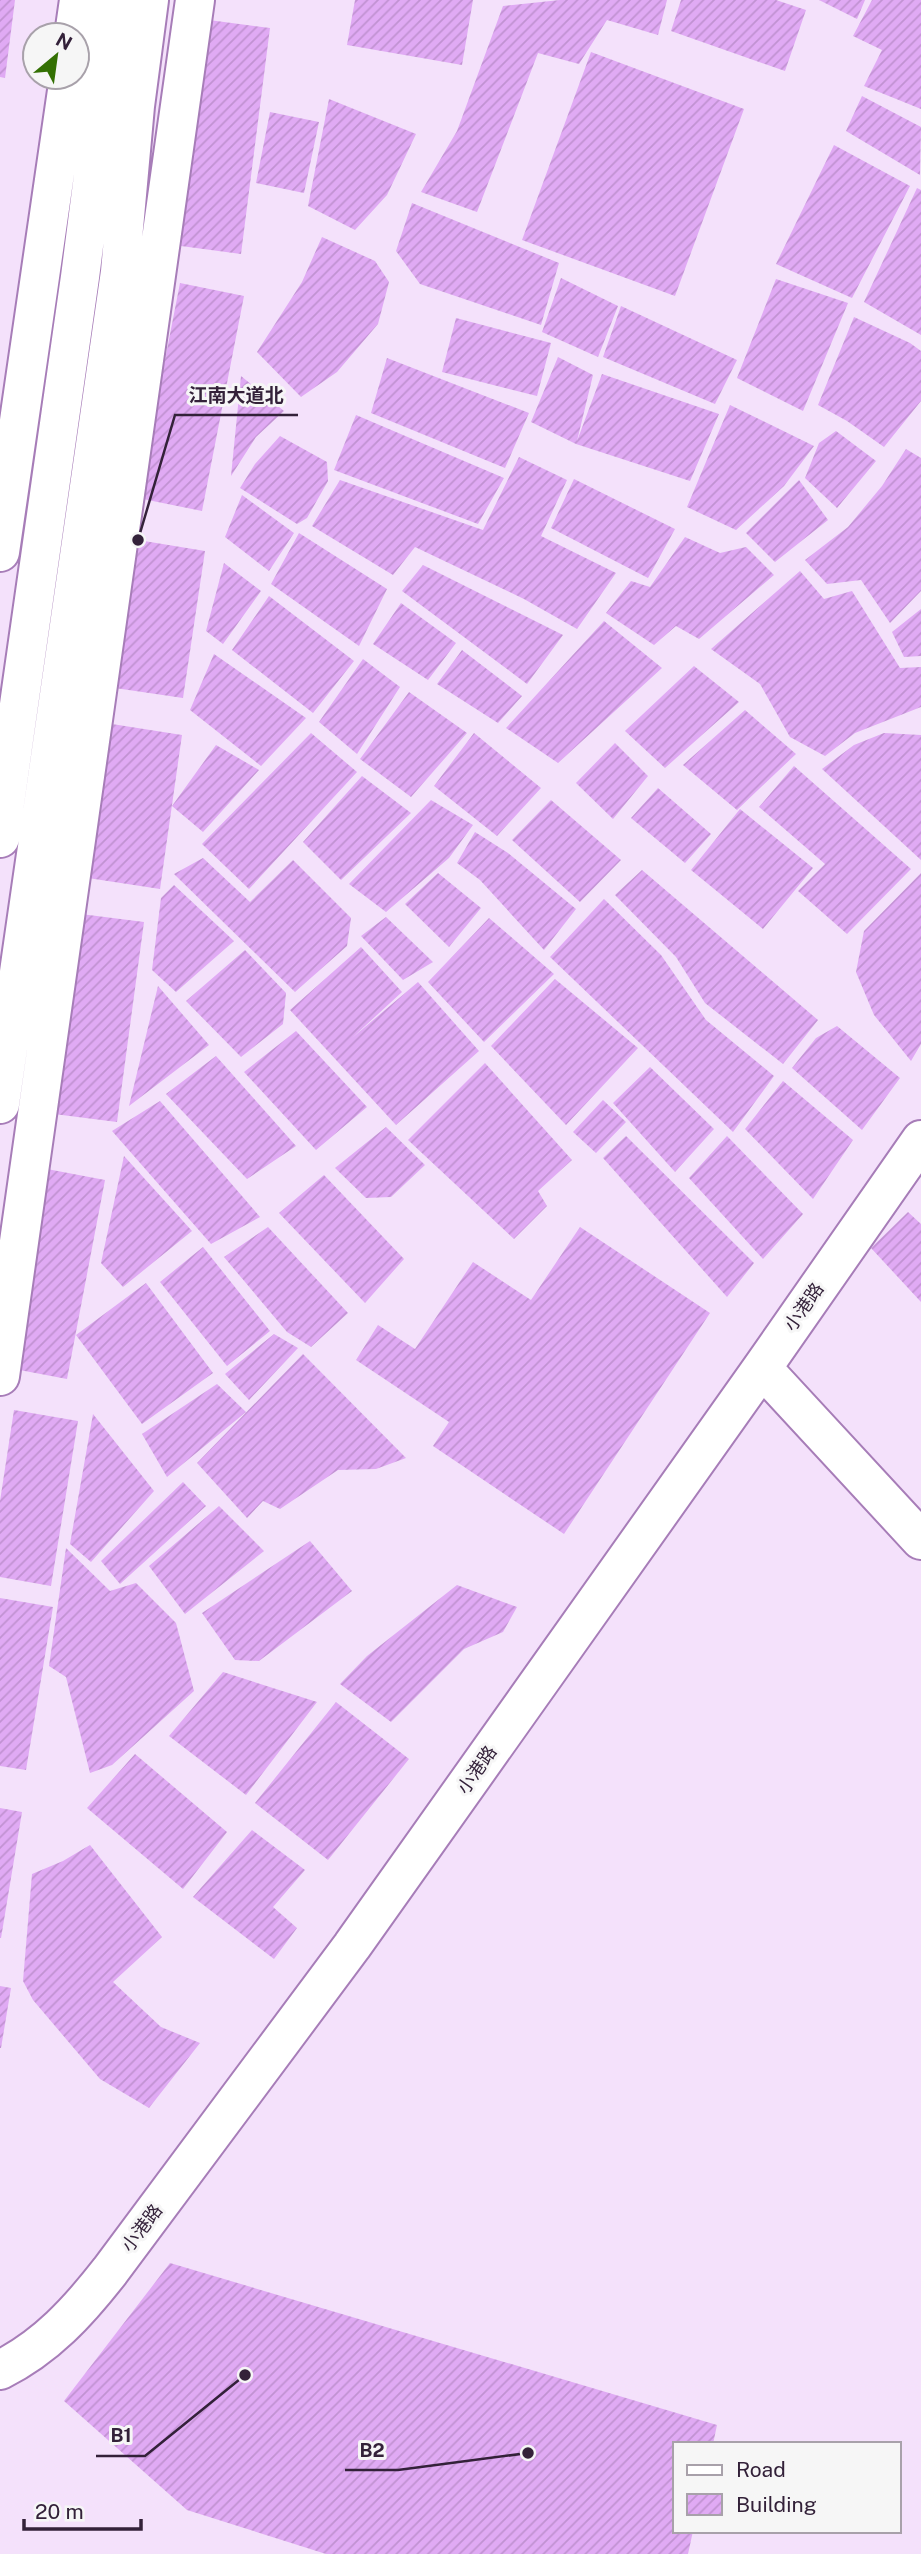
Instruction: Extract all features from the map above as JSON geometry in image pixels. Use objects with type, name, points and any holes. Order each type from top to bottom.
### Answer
[{"type":"main road","points":[[76,21],[79,0]]},
{"type":"main road","points":[[0,838],[82,266],[100,122],[111,0]]},
{"type":"main road","points":[[120,272],[129,0]]},
{"type":"main road","points":[[0,1104],[120,272],[135,106],[149,0]]},
{"type":"main road","points":[[0,1376],[195,0]]},
{"type":"main road","points":[[0,552],[67,91]]},
{"type":"main road","name":"小港路","points":[[0,2370],[18,2361],[53,2336],[81,2308],[110,2271],[352,1946],[921,1140]]},
{"type":"main road","points":[[762,1368],[921,1540]]},
{"type":"building","points":[[0,0],[15,0],[5,78],[0,77]]},
{"type":"building","points":[[355,0],[473,0],[462,65],[347,45]]},
{"type":"building","points":[[560,0],[667,0],[658,35],[607,20],[579,64],[538,53],[477,212],[421,192],[457,131],[503,6]]},
{"type":"building","points":[[681,0],[776,0],[806,10],[785,71],[671,31]]},
{"type":"building","points":[[819,0],[865,0],[857,19]]},
{"type":"building","points":[[872,0],[921,0],[921,109],[864,86],[882,50],[853,36]]},
{"type":"building","points":[[209,20],[270,28],[241,254],[181,246]]},
{"type":"building","points":[[591,52],[744,109],[675,296],[522,240]]},
{"type":"building","points":[[862,96],[921,127],[920,175],[846,131]]},
{"type":"building","points":[[329,99],[416,134],[387,195],[355,230],[308,206]]},
{"type":"building","points":[[270,112],[319,122],[304,193],[256,183]]},
{"type":"building","points":[[834,145],[910,186],[852,298],[776,264]]},
{"type":"building","points":[[917,188],[921,190],[921,335],[864,302]]},
{"type":"building","points":[[412,203],[559,263],[541,325],[420,284],[396,251]]},
{"type":"building","points":[[322,237],[375,261],[389,282],[378,324],[337,372],[301,397],[257,352],[302,282]]},
{"type":"building","points":[[561,278],[618,306],[598,357],[542,332]]},
{"type":"building","points":[[776,279],[848,303],[803,411],[737,378]]},
{"type":"building","points":[[180,283],[244,296],[202,511],[138,498]]},
{"type":"building","points":[[621,306],[737,360],[715,404],[603,357]]},
{"type":"building","points":[[854,317],[910,343],[921,351],[921,401],[884,447],[818,405]]},
{"type":"building","points":[[456,318],[551,343],[537,396],[442,372]]},
{"type":"building","points":[[558,357],[593,375],[577,441],[602,374],[719,414],[690,481],[576,444],[531,422]]},
{"type":"building","points":[[387,358],[529,413],[505,468],[371,413]]},
{"type":"building","points":[[241,376],[284,411],[256,437],[231,476]]},
{"type":"building","points":[[730,405],[814,446],[784,486],[736,530],[687,507]]},
{"type":"building","points":[[356,415],[504,478],[478,524],[334,470]]},
{"type":"building","points":[[836,431],[876,461],[837,508],[805,478],[819,443]]},
{"type":"building","points":[[280,436],[327,462],[328,481],[307,518],[297,524],[240,488],[255,464]]},
{"type":"building","points":[[906,449],[921,458],[921,591],[890,623],[861,580],[827,584],[805,560],[848,527],[882,486]]},
{"type":"building","points":[[519,457],[567,480],[541,536],[616,573],[577,629],[524,599],[415,547],[393,575],[312,526],[340,480],[483,530]]},
{"type":"building","points":[[574,479],[675,529],[648,578],[551,528]]},
{"type":"building","points":[[799,480],[828,520],[775,562],[746,533]]},
{"type":"building","points":[[242,495],[294,533],[269,571],[225,537]]},
{"type":"building","points":[[299,533],[387,589],[359,646],[271,584]]},
{"type":"building","points":[[685,537],[720,553],[746,547],[774,575],[699,639],[676,626],[654,645],[606,613],[631,581],[650,587]]},
{"type":"building","points":[[138,540],[205,551],[183,698],[115,688]]},
{"type":"building","points":[[224,563],[261,591],[223,644],[206,631]]},
{"type":"building","points":[[423,565],[563,635],[527,684],[402,591]]},
{"type":"building","points":[[800,571],[824,599],[852,591],[900,668],[921,667],[921,707],[855,733],[825,756],[790,737],[760,684],[711,649]]},
{"type":"building","points":[[269,596],[354,661],[313,713],[232,650]]},
{"type":"building","points":[[401,603],[456,643],[428,680],[373,644]]},
{"type":"building","points":[[921,609],[921,656],[904,657],[892,632]]},
{"type":"building","points":[[604,621],[662,668],[558,763],[506,728]]},
{"type":"building","points":[[462,650],[522,696],[498,723],[437,684]]},
{"type":"building","points":[[214,654],[306,718],[261,766],[190,710]]},
{"type":"building","points":[[363,659],[400,687],[357,754],[319,722]]},
{"type":"building","points":[[694,666],[739,702],[665,768],[625,731]]},
{"type":"building","points":[[409,692],[467,733],[411,797],[360,759]]},
{"type":"building","points":[[745,710],[796,754],[737,810],[683,765]]},
{"type":"building","points":[[112,724],[182,735],[160,889],[88,878]]},
{"type":"building","points":[[311,733],[357,772],[249,889],[202,844]]},
{"type":"building","points":[[474,733],[541,788],[497,836],[434,786]]},
{"type":"building","points":[[884,733],[921,735],[921,860],[822,769],[854,745]]},
{"type":"building","points":[[615,743],[648,776],[613,819],[576,783]]},
{"type":"building","points":[[216,745],[259,770],[203,832],[172,806]]},
{"type":"building","points":[[794,766],[911,869],[847,934],[798,891],[825,864],[759,807]]},
{"type":"building","points":[[362,776],[411,813],[341,880],[303,842]]},
{"type":"building","points":[[658,788],[711,834],[685,863],[631,818]]},
{"type":"building","points":[[431,800],[473,825],[449,858],[386,912],[349,884]]},
{"type":"building","points":[[551,800],[621,860],[580,902],[512,840]]},
{"type":"building","points":[[740,809],[813,868],[763,929],[691,870]]},
{"type":"building","points":[[475,832],[508,853],[576,909],[544,950],[480,880],[457,863]]},
{"type":"building","points":[[203,858],[250,902],[293,860],[351,918],[347,946],[295,992],[174,874]]},
{"type":"building","points":[[642,870],[818,1020],[783,1064],[705,1003],[676,957],[615,895]]},
{"type":"building","points":[[438,873],[481,908],[449,947],[405,904]]},
{"type":"building","points":[[921,873],[921,1044],[911,1061],[874,1015],[856,972],[864,931]]},
{"type":"building","points":[[174,885],[234,941],[176,992],[152,970],[161,898]]},
{"type":"building","points":[[604,899],[661,955],[706,1020],[774,1076],[733,1132],[550,957]]},
{"type":"building","points":[[81,914],[144,922],[117,1122],[54,1114]]},
{"type":"building","points":[[386,917],[433,962],[403,980],[361,936]]},
{"type":"building","points":[[489,918],[554,974],[484,1042],[428,982]]},
{"type":"building","points":[[361,947],[402,992],[352,1038],[418,982],[479,1051],[396,1125],[290,1010]]},
{"type":"building","points":[[245,950],[286,993],[283,1024],[241,1057],[186,1001]]},
{"type":"building","points":[[555,979],[638,1048],[566,1125],[491,1046]]},
{"type":"building","points":[[158,986],[209,1045],[129,1106]]},
{"type":"building","points":[[837,1026],[900,1078],[862,1130],[792,1068],[816,1038]]},
{"type":"building","points":[[296,1031],[367,1107],[316,1150],[244,1072]]},
{"type":"building","points":[[216,1056],[296,1146],[247,1179],[166,1094]]},
{"type":"building","points":[[485,1063],[572,1160],[538,1191],[547,1206],[514,1239],[408,1140]]},
{"type":"building","points":[[650,1067],[714,1129],[675,1172],[613,1103]]},
{"type":"building","points":[[783,1081],[853,1140],[813,1199],[745,1129]]},
{"type":"building","points":[[603,1100],[626,1122],[596,1153],[573,1132]]},
{"type":"building","points":[[160,1101],[260,1217],[211,1244],[112,1131]]},
{"type":"building","points":[[386,1127],[425,1165],[391,1197],[366,1198],[335,1168]]},
{"type":"building","points":[[626,1136],[754,1263],[727,1297],[603,1158]]},
{"type":"building","points":[[727,1136],[803,1214],[763,1259],[689,1178]]},
{"type":"building","points":[[124,1156],[192,1231],[123,1287],[101,1263]]},
{"type":"building","points":[[47,1169],[105,1180],[67,1379],[9,1368]]},
{"type":"building","points":[[324,1175],[404,1259],[365,1303],[279,1213]]},
{"type":"building","points":[[908,1212],[921,1224],[921,1302],[871,1248]]},
{"type":"building","points":[[268,1227],[348,1313],[311,1347],[287,1332],[224,1257]]},
{"type":"building","points":[[580,1227],[710,1313],[564,1534],[433,1446],[449,1422],[356,1360],[378,1325],[415,1349],[473,1262],[531,1300]]},
{"type":"building","points":[[203,1247],[270,1331],[227,1366],[160,1282]]},
{"type":"building","points":[[146,1283],[213,1373],[142,1424],[76,1335]]},
{"type":"building","points":[[274,1334],[298,1348],[249,1400],[225,1374]]},
{"type":"building","points":[[303,1354],[406,1458],[376,1469],[338,1470],[280,1509],[263,1501],[247,1518],[197,1463]]},
{"type":"building","points":[[217,1384],[246,1412],[167,1477],[142,1434]]},
{"type":"building","points":[[14,1410],[78,1421],[51,1586],[0,1577],[0,1501]]},
{"type":"building","points":[[93,1414],[154,1491],[91,1562],[70,1544]]},
{"type":"building","points":[[183,1482],[206,1506],[120,1584],[101,1561]]},
{"type":"building","points":[[219,1506],[264,1551],[185,1614],[149,1566]]},
{"type":"building","points":[[310,1541],[352,1591],[259,1661],[235,1660],[202,1613]]},
{"type":"building","points":[[66,1548],[110,1591],[136,1583],[176,1623],[194,1691],[112,1765],[90,1773],[66,1677],[49,1666]]},
{"type":"building","points":[[457,1585],[517,1607],[503,1632],[464,1649],[391,1722],[340,1684],[367,1656]]},
{"type":"building","points":[[0,1598],[53,1607],[26,1770],[0,1766]]},
{"type":"building","points":[[223,1672],[317,1702],[246,1795],[169,1736]]},
{"type":"building","points":[[336,1702],[409,1759],[328,1860],[255,1803]]},
{"type":"building","points":[[135,1754],[227,1832],[183,1889],[87,1808]]},
{"type":"building","points":[[0,1808],[22,1812],[1,1938],[0,1938]]},
{"type":"building","points":[[252,1830],[305,1870],[273,1907],[297,1928],[274,1959],[193,1897]]},
{"type":"building","points":[[90,1845],[162,1937],[113,1982],[161,2027],[200,2043],[149,2108],[100,2079],[33,2000],[23,1981],[32,1874],[63,1861]]},
{"type":"building","points":[[0,1986],[11,1988],[1,2048],[0,2048]]},
{"type":"building","points":[[170,2263],[717,2425],[713,2442],[673,2442],[673,2533],[693,2533],[688,2554],[326,2554],[187,2510],[64,2401]]},
{"type":"place","name":"江南大道北","points":[[138,540]]},
{"type":"place","name":"B1","points":[[245,2375]]},
{"type":"place","name":"B2","points":[[528,2453]]}]
